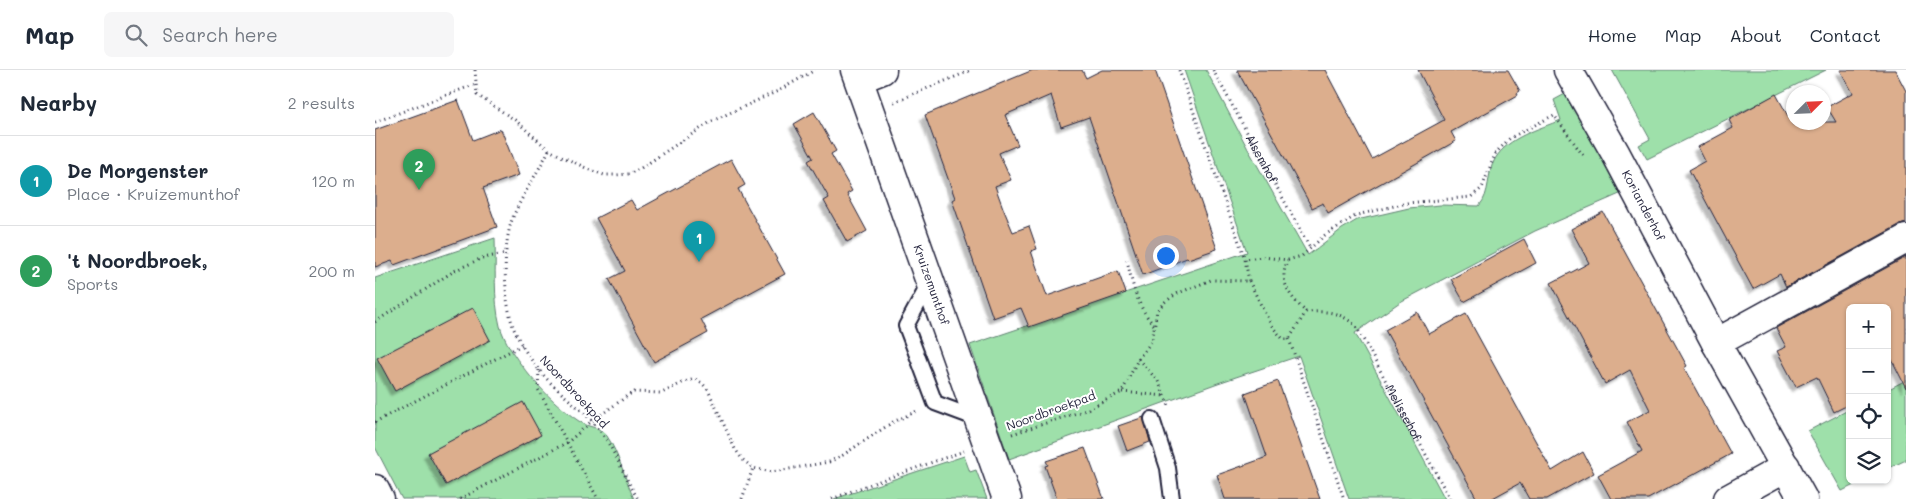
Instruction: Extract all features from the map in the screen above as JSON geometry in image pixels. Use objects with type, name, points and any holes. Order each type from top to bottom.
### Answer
[{"type":"street","name":"Korianderhof","points":[[1568,70],[1616,154],[1716,343],[1803,499]]},
{"type":"street","name":"Kruizemunthof","points":[[865,73],[870,110],[1007,499]]},
{"type":"street","points":[[1716,343],[1906,239]]},
{"type":"street","points":[[1728,499],[1786,467]]},
{"type":"street","points":[[375,490],[380,499]]},
{"type":"lane","points":[[930,281],[906,326],[935,403],[983,431]]},
{"type":"lane","points":[[1152,419],[1167,468],[1172,499]]},
{"type":"path","points":[[475,70],[477,95],[515,120],[549,150],[589,170],[604,175],[629,174],[655,160],[712,121],[778,91],[815,70]]},
{"type":"path","points":[[870,110],[972,70]]},
{"type":"path","points":[[1179,70],[1245,259],[1249,281],[1271,325],[1283,339],[1289,339]]},
{"type":"path","name":"Alsemhof","points":[[1213,70],[1310,248]]},
{"type":"path","points":[[375,122],[476,84]]},
{"type":"path","points":[[1245,259],[1263,256],[1288,260],[1302,256],[1325,234],[1357,215],[1407,203],[1471,197],[1482,188],[1495,154],[1510,138],[1554,115],[1593,169],[1616,154]]},
{"type":"path","name":"Noordbroekpad","points":[[549,150],[514,216],[508,234],[505,254],[510,314],[522,345],[539,370],[556,389],[592,421],[611,445],[638,499]]},
{"type":"path","points":[[375,322],[453,271],[482,258],[505,254]]},
{"type":"path","points":[[1127,260],[1131,283],[1140,304],[1145,315],[1155,325]]},
{"type":"path","points":[[1288,260],[1285,265],[1284,283],[1289,294],[1306,312],[1289,339]]},
{"type":"path","points":[[1165,396],[1122,392],[1139,359],[1152,340],[1157,310],[1176,294],[1211,280],[1249,281]]},
{"type":"path","name":"Melissehof","points":[[1306,312],[1333,313],[1345,317],[1356,326],[1450,499]]},
{"type":"path","points":[[1289,339],[1344,499]]},
{"type":"path","points":[[375,422],[522,345]]},
{"type":"path","points":[[1139,359],[1158,381],[1170,412],[1152,419]]},
{"type":"path","points":[[539,370],[539,389],[598,499]]},
{"type":"path","points":[[460,499],[568,442],[592,421],[633,392],[662,393],[695,379],[708,390],[735,449],[742,459],[753,468],[772,472],[829,462],[893,422],[918,411]]},
{"type":"path","name":"Noordbroekpad","points":[[832,499],[983,431],[1086,410],[1122,392]]},
{"type":"path","points":[[742,499],[753,468]]},
{"type":"green space","points":[[1184,70],[1206,70],[1308,255],[1357,220],[1409,208],[1440,205],[1479,206],[1487,189],[1492,165],[1501,151],[1516,139],[1561,120],[1554,100],[1567,93],[1622,193],[1535,231],[1400,302],[1355,333],[1445,499],[1349,499],[1299,356],[1218,383],[1009,459],[970,345],[1247,252]]},
{"type":"green space","points":[[1612,70],[1826,70],[1796,85],[1786,85],[1786,90],[1647,159],[1639,145],[1650,139]]},
{"type":"green space","points":[[495,238],[498,315],[504,337],[517,360],[553,400],[578,421],[599,429],[607,436],[634,499],[402,499],[375,447],[375,278]]},
{"type":"green space","points":[[1906,380],[1906,460],[1891,467],[1891,394],[1891,388]]},
{"type":"green space","points":[[1846,411],[1846,484],[1856,484],[1842,491],[1808,431]]},
{"type":"green space","points":[[964,456],[970,472],[976,470],[987,499],[834,499]]},
{"type":"building","points":[[1033,70],[1082,70],[1086,78],[1102,70],[1155,70],[1217,249],[1143,275],[1089,117],[1061,127],[1051,95],[1005,115],[1018,145],[999,153],[1011,180],[995,186],[1003,208],[1013,232],[1029,226],[1037,249],[1031,251],[1047,296],[1118,271],[1126,293],[1029,327],[1021,308],[993,318],[952,200],[955,198],[925,115]]},
{"type":"building","points":[[1237,70],[1325,70],[1372,159],[1444,120],[1418,70],[1508,70],[1520,91],[1517,93],[1518,95],[1451,132],[1456,141],[1328,213],[1323,203],[1312,208]]},
{"type":"building","points":[[1840,70],[1895,70],[1906,91],[1906,223],[1899,225],[1786,287],[1780,274],[1753,289],[1689,170],[1705,161],[1698,147],[1733,128],[1729,120],[1776,94],[1786,112],[1786,130],[1831,130],[1831,122],[1836,122],[1831,114],[1831,105],[1853,93]]},
{"type":"building","points":[[458,100],[473,140],[501,129],[519,175],[483,188],[497,227],[394,265],[392,261],[375,267],[375,130]]},
{"type":"building","points":[[814,112],[836,151],[831,154],[852,191],[847,194],[867,231],[847,242],[824,201],[829,198],[808,161],[813,158],[794,124]]},
{"type":"building","points":[[731,159],[745,185],[738,189],[785,274],[701,319],[708,333],[654,362],[609,279],[625,271],[596,218],[631,200],[637,210]]},
{"type":"building","points":[[1603,212],[1687,366],[1684,368],[1731,454],[1648,499],[1611,499],[1598,475],[1642,451],[1627,422],[1650,410],[1630,370],[1605,384],[1551,283],[1589,263],[1571,229]]},
{"type":"building","points":[[1524,239],[1536,263],[1464,302],[1451,279]]},
{"type":"building","points":[[1906,257],[1906,388],[1891,358],[1891,304],[1846,304],[1846,406],[1834,412],[1817,377],[1796,387],[1777,351],[1786,347],[1776,328]]},
{"type":"building","points":[[473,308],[490,340],[395,391],[377,358]]},
{"type":"building","points":[[1417,312],[1429,334],[1466,314],[1552,471],[1583,452],[1594,473],[1547,499],[1529,499],[1520,483],[1491,499],[1477,499],[1385,330]]},
{"type":"building","points":[[1278,381],[1320,499],[1225,499],[1217,475],[1267,457],[1245,393]]},
{"type":"building","points":[[523,402],[541,435],[446,485],[428,453]]},
{"type":"building","points":[[1144,417],[1150,442],[1127,451],[1118,426]]},
{"type":"building","points":[[1085,448],[1104,499],[1057,499],[1045,466],[1048,465],[1046,461]]},
{"type":"place","name":"'t Noordbroek,","points":[[419,190]]},
{"type":"place","name":"De Morgenster","points":[[699,262]]}]
